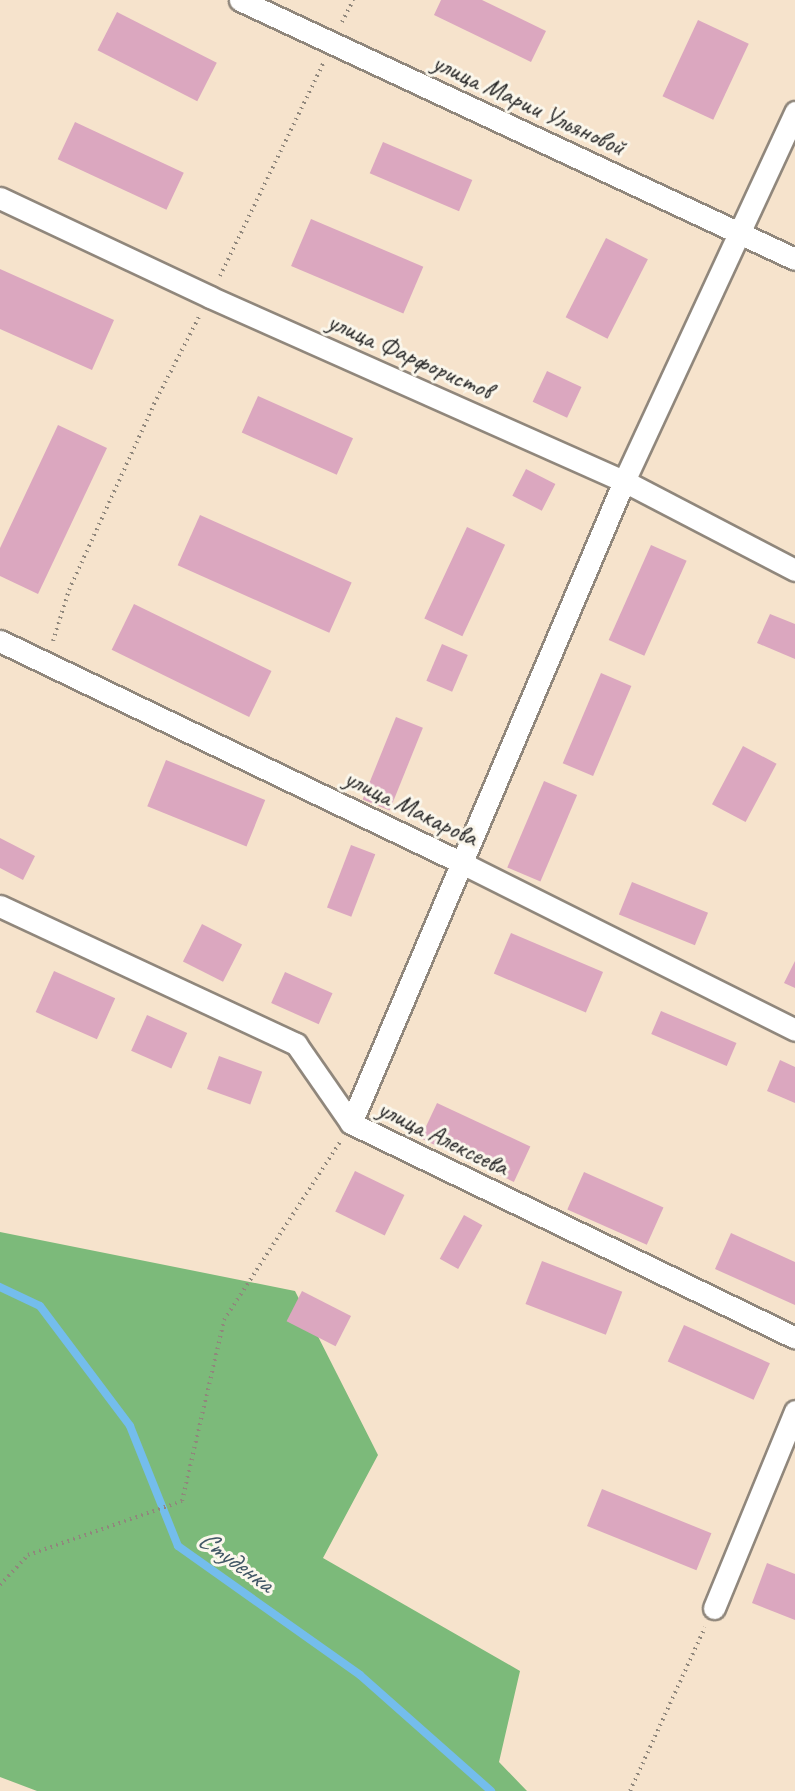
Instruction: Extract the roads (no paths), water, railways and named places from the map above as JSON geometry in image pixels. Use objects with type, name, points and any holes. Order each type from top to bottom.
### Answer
[{"type":"street","name":"улица Марии Ульяновой","points":[[240,0],[795,259]]},
{"type":"street","points":[[351,1124],[460,862],[624,480],[795,112]]},
{"type":"street","name":"улица Фарфористов","points":[[0,198],[210,297],[624,480],[795,570]]},
{"type":"street","name":"улица Макарова","points":[[0,641],[460,862],[795,1030]]},
{"type":"street","name":"улица Алексеева","points":[[0,906],[296,1044],[351,1124],[795,1338]]},
{"type":"street","points":[[714,1608],[795,1411]]},
{"type":"waterway","name":"Студенка","points":[[0,1287],[40,1306],[130,1426],[178,1546],[360,1675],[491,1791]]}]
